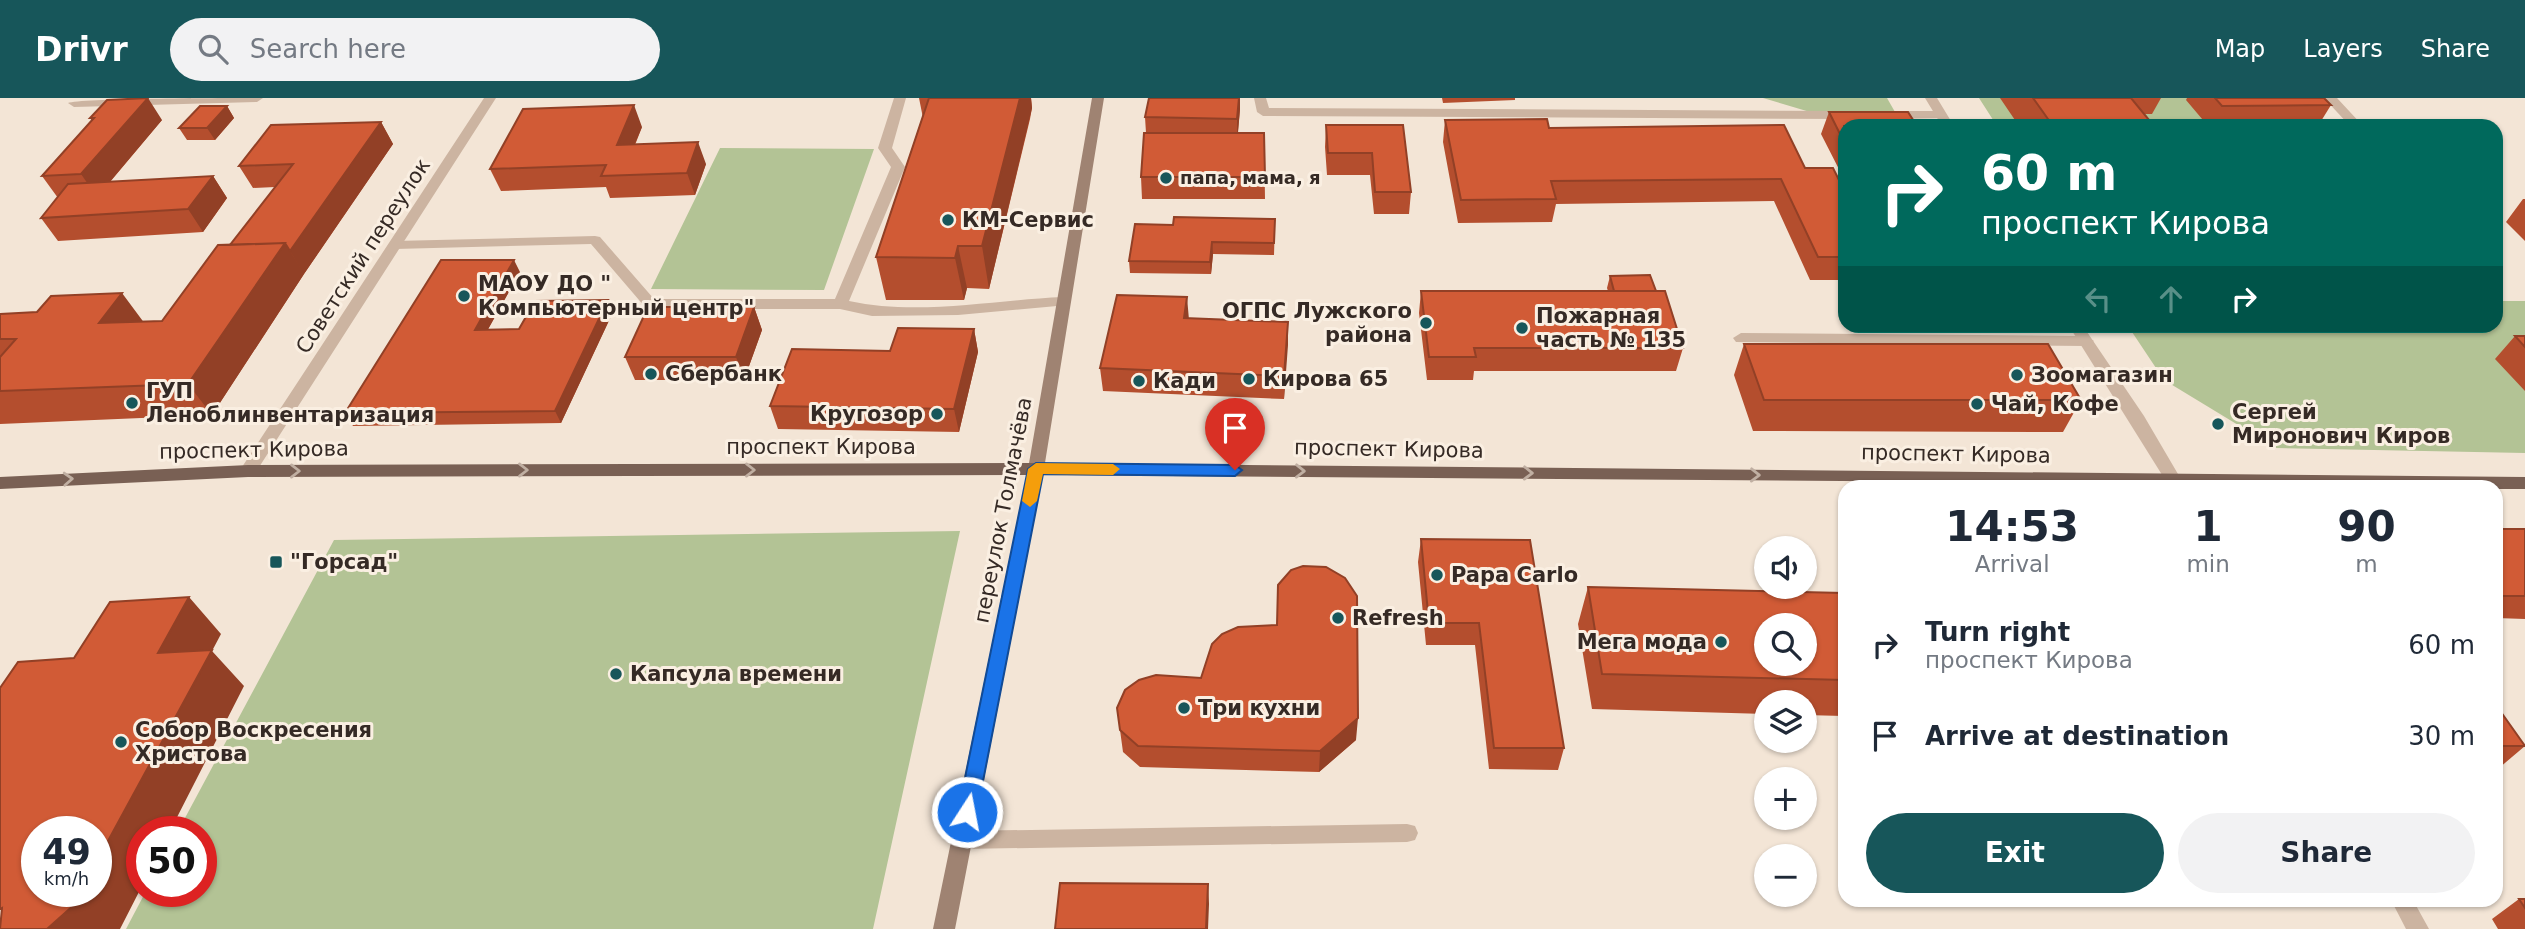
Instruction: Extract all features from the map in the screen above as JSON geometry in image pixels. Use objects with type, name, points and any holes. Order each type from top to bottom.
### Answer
[{"type":"main road","name":"переулок Толмачёва","points":[[944,929],[1036,469],[1098,98]]},
{"type":"main road","name":"проспект Кирова","points":[[0,483],[248,471],[1036,469],[1931,480]]},
{"type":"main road","name":"проспект Кирова","points":[[2503,483],[2525,483]]},
{"type":"street","points":[[74,103],[257,98]]},
{"type":"street","name":"Советский переулок","points":[[248,471],[490,98]]},
{"type":"street","points":[[840,304],[898,167],[885,148],[900,98]]},
{"type":"street","points":[[1260,98],[1263,112],[1838,120]]},
{"type":"street","points":[[1931,98],[1943,119]]},
{"type":"street","points":[[2330,98],[2350,119]]},
{"type":"street","points":[[395,245],[595,240],[650,304],[840,304],[872,311],[958,310],[1006,304],[1063,302]]},
{"type":"street","points":[[2081,333],[2173,480]]},
{"type":"street","points":[[1741,338],[2086,341]]},
{"type":"street","points":[[962,840],[1407,833]]},
{"type":"street","points":[[2406,907],[2418,929]]},
{"type":"green space","points":[[1763,98],[1887,98],[1895,112],[1810,112]]},
{"type":"green space","points":[[1979,98],[2302,98],[2322,119],[1992,119]]},
{"type":"green space","points":[[720,148],[874,149],[824,290],[651,289]]},
{"type":"green space","points":[[2503,301],[2525,301],[2525,453],[2276,448],[2164,380],[2133,333],[2503,333]]},
{"type":"green space","points":[[960,531],[873,929],[126,929],[138,907],[217,907],[217,816],[186,816],[334,540]]},
{"type":"building","points":[[148,98],[81,174],[42,176],[107,100]]},
{"type":"building","points":[[929,98],[1020,98],[982,246],[958,246],[955,258],[876,257]]},
{"type":"building","points":[[1149,98],[1239,98],[1237,119],[1145,117]]},
{"type":"building","points":[[2033,98],[2131,98],[2148,119],[2048,119]]},
{"type":"building","points":[[2215,98],[2324,98],[2331,105],[2222,106]]},
{"type":"building","points":[[634,105],[617,145],[698,142],[687,173],[601,176],[606,165],[490,169],[523,109]]},
{"type":"building","points":[[200,106],[227,106],[207,128],[179,128]]},
{"type":"building","points":[[1829,112],[1908,112],[1912,119],[1838,119],[1838,130]]},
{"type":"building","points":[[1547,119],[1549,128],[1784,125],[1805,168],[1833,168],[1838,178],[1838,257],[1818,257],[1781,179],[1551,181],[1556,199],[1461,200],[1445,120]]},
{"type":"building","points":[[381,122],[290,251],[285,243],[230,245],[293,164],[239,166],[271,125]]},
{"type":"building","points":[[1326,125],[1403,125],[1411,192],[1375,192],[1372,153],[1328,153]]},
{"type":"building","points":[[1144,133],[1264,133],[1265,177],[1141,177]]},
{"type":"building","points":[[213,176],[188,209],[41,218],[68,184]]},
{"type":"building","points":[[1174,217],[1275,219],[1274,243],[1212,242],[1210,262],[1129,261],[1135,224],[1173,225]]},
{"type":"building","points":[[285,243],[188,384],[0,391],[0,357],[16,339],[0,339],[0,314],[37,312],[51,296],[122,293],[99,323],[162,321],[218,245]]},
{"type":"building","points":[[441,260],[514,260],[475,330],[519,329],[535,301],[608,300],[555,411],[345,413]]},
{"type":"building","points":[[1650,275],[1656,291],[1614,291],[1610,276]]},
{"type":"building","points":[[1421,291],[1665,291],[1683,348],[1474,348],[1476,357],[1429,357]]},
{"type":"building","points":[[1117,295],[1187,297],[1184,318],[1288,322],[1284,376],[1100,368]]},
{"type":"building","points":[[648,307],[754,307],[736,357],[625,357]]},
{"type":"building","points":[[898,328],[974,329],[954,409],[770,406],[792,349],[890,351]]},
{"type":"building","points":[[2515,336],[2525,336],[2525,347]]},
{"type":"building","points":[[1744,344],[2048,344],[2081,400],[1764,400]]},
{"type":"building","points":[[2503,529],[2525,529],[2525,596],[2503,596]]},
{"type":"building","points":[[1421,539],[1530,540],[1564,748],[1494,748],[1479,623],[1429,623]]},
{"type":"building","points":[[1303,566],[1326,567],[1345,578],[1357,596],[1358,718],[1320,751],[1138,746],[1120,730],[1117,708],[1125,690],[1139,680],[1156,675],[1201,678],[1212,644],[1222,634],[1238,627],[1277,625],[1278,585],[1291,570]]},
{"type":"building","points":[[1588,587],[1754,591],[1754,599],[1817,599],[1817,592],[1838,593],[1838,680],[1602,674]]},
{"type":"building","points":[[189,597],[158,653],[212,650],[112,834],[112,816],[21,816],[21,907],[72,907],[47,929],[0,929],[0,688],[18,662],[74,658],[110,602]]},
{"type":"building","points":[[2503,715],[2525,746],[2503,746]]},
{"type":"building","points":[[1060,883],[1208,884],[1206,929],[1055,929]]},
{"type":"slow traffic","points":[[1030,501],[1036,469],[1113,469]]},
{"type":"place","name":"папа, мама, я","points":[[1166,178]]},
{"type":"place","name":"КМ-Сервис","points":[[948,220]]},
{"type":"place","name":"МАОУ ДО \" Компьютерный центр\"","points":[[464,296]]},
{"type":"place","name":"ОГПС Лужского района","points":[[1426,323]]},
{"type":"place","name":"Пожарная часть № 135","points":[[1522,328]]},
{"type":"place","name":"Сбербанк","points":[[651,374]]},
{"type":"place","name":"Зоомагазин","points":[[2017,375]]},
{"type":"place","name":"Кирова 65","points":[[1249,379]]},
{"type":"place","name":"Кади","points":[[1139,381]]},
{"type":"place","name":"ГУП Леноблинвентаризация","points":[[132,403]]},
{"type":"place","name":"Чай, Кофе","points":[[1977,404]]},
{"type":"place","name":"Кругозор","points":[[937,414]]},
{"type":"place","name":"Сергей Миронович Киров","points":[[2218,424]]},
{"type":"place","name":"\"Горсад\"","points":[[276,562]]},
{"type":"place","name":"Papa Carlo","points":[[1437,575]]},
{"type":"place","name":"Refresh","points":[[1338,618]]},
{"type":"place","name":"Мега мода","points":[[1721,642]]},
{"type":"place","name":"Капсула времени","points":[[616,674]]},
{"type":"place","name":"Три кухни","points":[[1184,708]]},
{"type":"place","name":"Собор Воскресения Христова","points":[[121,742]]},
{"type":"route","points":[[967,812],[1036,469],[1235,470]]}]
